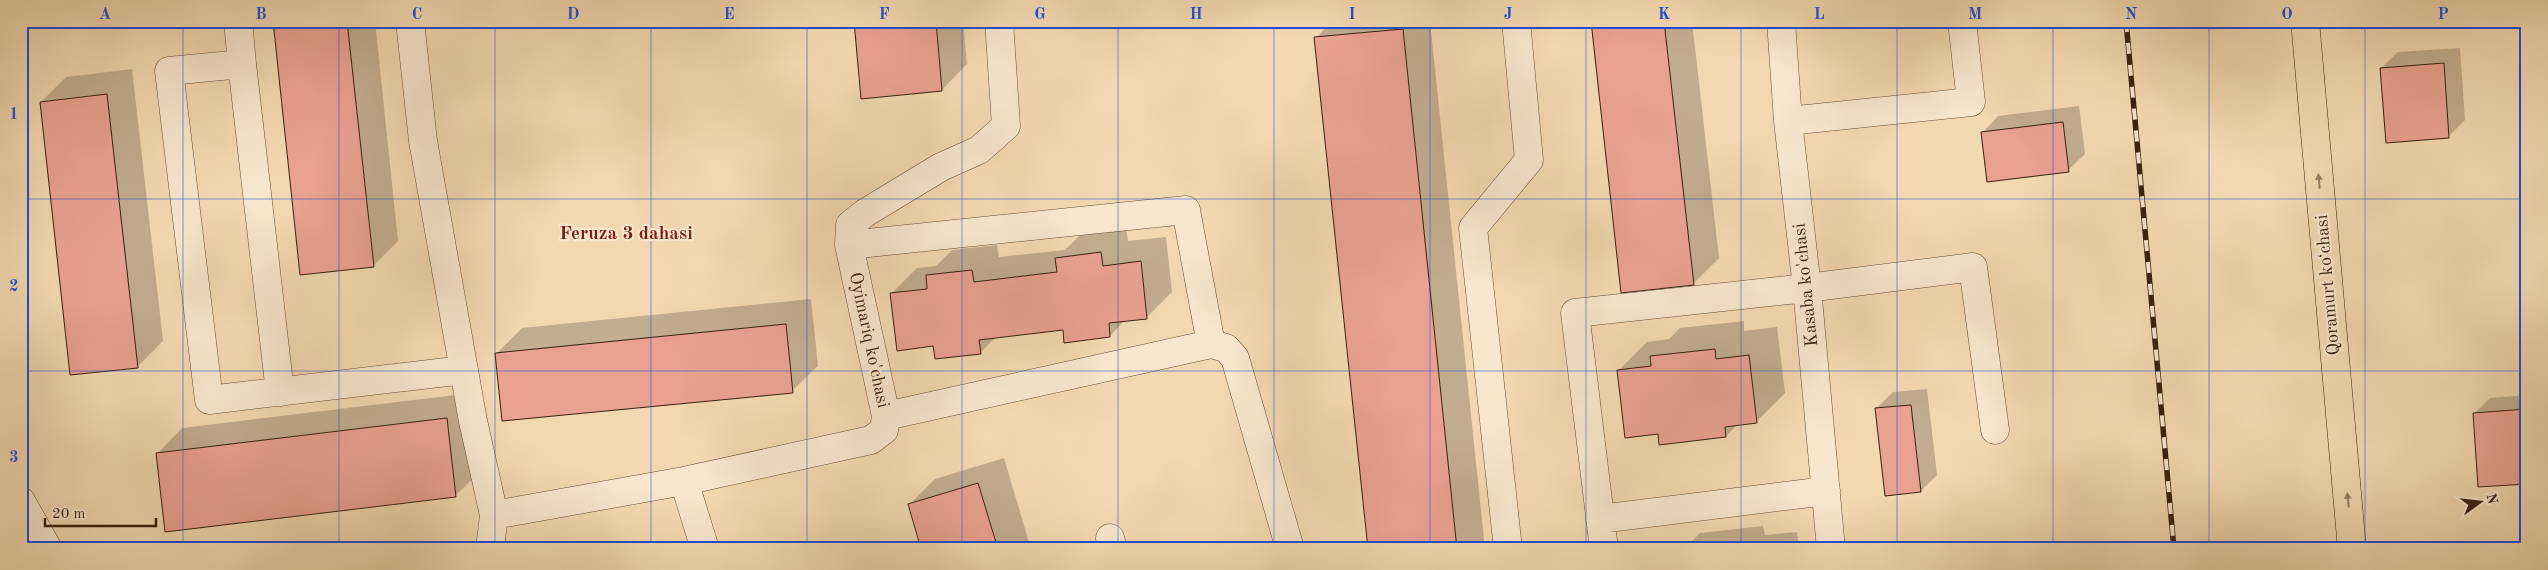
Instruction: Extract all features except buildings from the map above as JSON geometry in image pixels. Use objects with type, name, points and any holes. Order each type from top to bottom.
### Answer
[{"type":"main road","name":"Qoramurt koʻchasi","points":[[2287,21],[2333,549]]},
{"type":"main road","name":"Qoramurt koʻchasi","points":[[2305,21],[2352,549]]},
{"type":"street","points":[[238,21],[280,392]]},
{"type":"street","points":[[410,21],[423,141],[464,370],[494,515],[490,549]]},
{"type":"street","name":"Oyimariq ko'chasi","points":[[494,515],[684,481],[871,440],[884,430],[886,416],[849,245],[850,225],[865,213],[941,167],[979,150],[1006,126],[999,21]]},
{"type":"street","points":[[1508,549],[1473,228],[1529,160],[1516,21]]},
{"type":"street","name":"Kasaba ko'chasi","points":[[1782,21],[1788,121],[1807,288],[1831,549]]},
{"type":"street","points":[[1788,121],[1971,102],[1962,21]]},
{"type":"street","points":[[242,64],[170,71],[209,400],[464,370]]},
{"type":"street","points":[[849,245],[1186,210],[1211,344]]},
{"type":"street","points":[[1604,549],[1575,313],[1807,288],[1973,267],[1994,430]]},
{"type":"street","points":[[886,416],[1211,344],[1226,348],[1235,358],[1290,549]]},
{"type":"street","points":[[684,481],[705,549]]},
{"type":"street","points":[[1600,519],[1826,491]]},
{"type":"street","points":[[21,501],[48,549]]},
{"type":"railway","points":[[2126,21],[2174,549]]},
{"type":"district","name":"Feruza 3 dahasi","points":[[626,234]]}]
